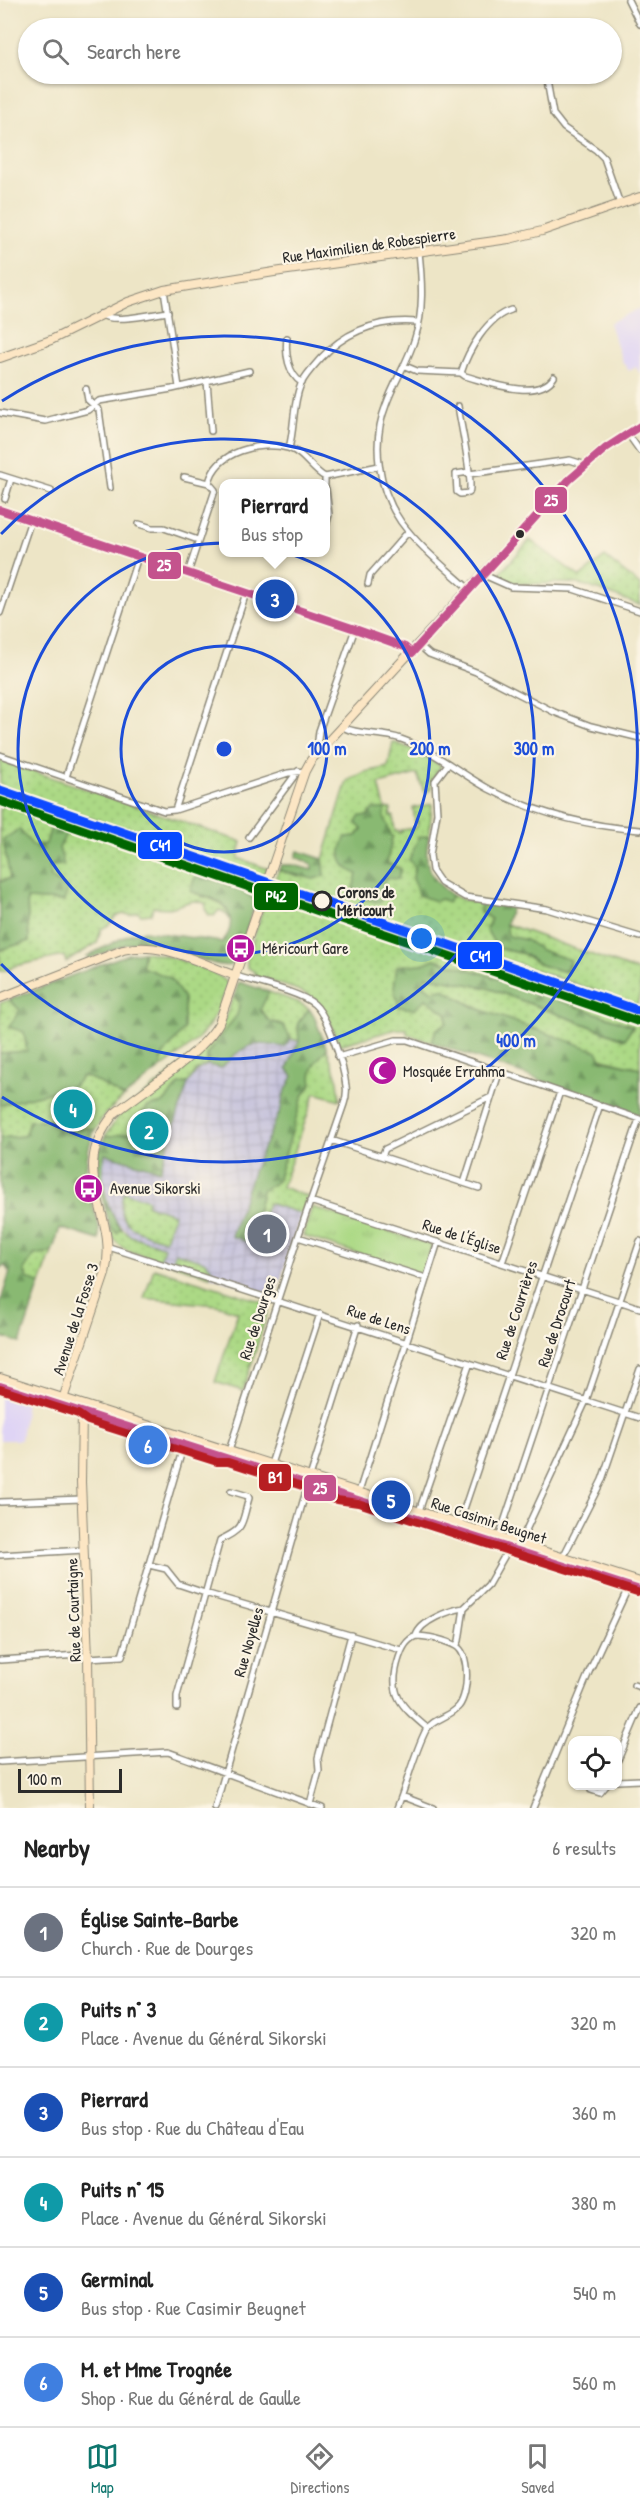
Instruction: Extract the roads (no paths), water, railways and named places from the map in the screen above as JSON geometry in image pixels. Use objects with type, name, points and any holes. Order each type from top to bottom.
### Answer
[{"type":"street","points":[[628,0],[640,22]]},
{"type":"street","points":[[548,84],[553,114],[564,128],[604,158],[620,204]]},
{"type":"street","name":"Rue Maximilien de Robespierre","points":[[0,358],[67,333],[100,314],[128,302],[165,290],[528,235],[640,197]]},
{"type":"street","points":[[419,252],[422,286],[416,337],[381,418],[379,466],[388,498],[408,532],[469,589]]},
{"type":"street","points":[[165,290],[179,387]]},
{"type":"street","points":[[461,373],[477,340],[502,314],[511,310]]},
{"type":"street","points":[[100,314],[105,318],[116,318],[168,312]]},
{"type":"street","points":[[289,448],[292,418],[302,383],[309,371],[329,350],[354,332],[388,321],[417,322]]},
{"type":"street","points":[[287,338],[287,362],[296,379],[302,383]]},
{"type":"street","points":[[405,366],[417,371],[461,373],[521,390],[544,386],[554,378]]},
{"type":"street","points":[[0,413],[45,421],[88,410],[99,401],[179,387],[249,371]]},
{"type":"street","points":[[207,381],[212,420],[211,431]]},
{"type":"street","points":[[86,389],[88,400],[99,410],[110,488]]},
{"type":"street","points":[[458,406],[469,473],[570,460],[586,465]]},
{"type":"street","points":[[249,837],[302,771],[554,496],[586,465],[640,426]]},
{"type":"street","points":[[628,434],[640,451]]},
{"type":"street","points":[[209,483],[210,478],[224,459],[245,449],[266,445],[289,448],[324,479]]},
{"type":"street","points":[[329,479],[379,466]]},
{"type":"street","points":[[0,475],[51,492]]},
{"type":"street","points":[[184,477],[209,483],[215,490],[188,573]]},
{"type":"street","points":[[5,499],[11,478]]},
{"type":"street","points":[[0,510],[355,629],[405,647],[412,653]]},
{"type":"street","points":[[0,613],[31,520]]},
{"type":"street","points":[[139,524],[152,528],[164,528],[198,540]]},
{"type":"street","points":[[368,584],[370,575],[408,532]]},
{"type":"street","points":[[66,777],[138,557]]},
{"type":"street","points":[[484,575],[511,587],[573,589],[640,611]]},
{"type":"street","points":[[175,810],[246,593]]},
{"type":"street","points":[[321,750],[318,740],[319,731],[355,629]]},
{"type":"street","points":[[418,645],[429,654],[477,672],[554,712],[591,726],[640,738]]},
{"type":"street","points":[[343,727],[350,731],[381,734],[400,739],[489,789],[558,817],[603,826],[640,830]]},
{"type":"street","points":[[0,755],[164,810],[175,810],[288,772],[302,771]]},
{"type":"street","points":[[448,764],[435,781],[437,813],[430,855],[432,870],[441,884],[465,897],[522,903],[640,937]]},
{"type":"street","points":[[109,1247],[93,1176],[93,1153],[101,1131],[115,1113],[195,1051],[214,1031],[236,976],[302,771]]},
{"type":"street","points":[[0,998],[138,947],[156,949],[236,976]]},
{"type":"street","name":"Rue de Dourges","points":[[229,1451],[346,1097],[346,1086],[338,1057],[323,1016],[314,1005],[302,998],[236,976]]},
{"type":"street","points":[[338,1057],[396,1040],[406,1040],[639,1119]]},
{"type":"street","points":[[464,1183],[500,1071]]},
{"type":"street","points":[[502,1263],[560,1092]]},
{"type":"street","points":[[382,1156],[385,1149],[478,1102],[491,1098]]},
{"type":"street","name":"Rue de Courrières","points":[[459,1524],[600,1105]]},
{"type":"street","name":"Rue de Drocourt","points":[[499,1536],[639,1119]]},
{"type":"street","points":[[331,1140],[479,1188]]},
{"type":"street","name":"Rue de l'Église","points":[[310,1201],[640,1308]]},
{"type":"street","points":[[298,1237],[426,1278]]},
{"type":"street","points":[[520,1543],[586,1401],[640,1241]]},
{"type":"street","points":[[359,1492],[438,1242]]},
{"type":"street","name":"Rue de Lens","points":[[109,1247],[358,1325],[640,1418]]},
{"type":"street","name":"Avenue de la Fosse 3","points":[[63,1402],[105,1274],[109,1247]]},
{"type":"street","points":[[271,1464],[320,1314]]},
{"type":"street","name":"Rue Noyelles","points":[[215,1808],[309,1480],[358,1325]]},
{"type":"street","points":[[419,1511],[470,1363]]},
{"type":"street","points":[[563,1557],[602,1480],[640,1369]]},
{"type":"street","name":"Rue Casimir Beugnet","points":[[0,1378],[63,1402],[271,1464],[309,1480],[359,1492],[640,1582]]},
{"type":"street","points":[[0,1386],[39,1400],[63,1402]]},
{"type":"street","points":[[82,1408],[184,1444],[309,1480],[640,1590]]},
{"type":"street","name":"Rue de Courtaigne","points":[[82,1408],[82,1499],[88,1658],[90,1808]]},
{"type":"street","points":[[0,1660],[80,1655],[88,1658],[122,1656],[184,1444]]},
{"type":"street","points":[[177,1708],[177,1696],[220,1540],[239,1530],[249,1498],[231,1491]]},
{"type":"street","points":[[0,1502],[82,1499]]},
{"type":"street","points":[[416,1636],[423,1625],[464,1608],[488,1585],[509,1548]]},
{"type":"street","points":[[0,1555],[84,1550]]},
{"type":"street","points":[[149,1565],[165,1569],[178,1584],[401,1650]]},
{"type":"street","points":[[533,1808],[589,1672],[629,1586]]},
{"type":"street","points":[[456,1646],[459,1641],[464,1608]]},
{"type":"street","points":[[310,1804],[319,1771],[318,1758],[351,1635]]},
{"type":"street","points":[[397,1808],[427,1728],[451,1714],[465,1696],[468,1682],[459,1649],[456,1646],[416,1636],[411,1637],[401,1650],[394,1675],[394,1690],[402,1705],[427,1728]]},
{"type":"street","points":[[622,1751],[640,1708]]},
{"type":"street","points":[[0,1762],[168,1752],[322,1808]]},
{"type":"street","points":[[622,1781],[640,1780]]},
{"type":"street","points":[[591,1790],[600,1793],[602,1790]]},
{"type":"street","points":[[402,1796],[433,1808]]},
{"type":"place","name":"Pierrard","points":[[275,599]]},
{"type":"place","name":"Corons de Méricourt","points":[[322,901]]},
{"type":"place","name":"Méricourt Gare","points":[[241,948]]},
{"type":"place","name":"Mosquée Errahma","points":[[382,1071]]},
{"type":"place","name":"Puits n° 15","points":[[73,1109]]},
{"type":"place","name":"Puits n° 3","points":[[149,1131]]},
{"type":"place","name":"Avenue Sikorski","points":[[89,1188]]},
{"type":"place","name":"Église Sainte-Barbe","points":[[267,1234]]},
{"type":"place","name":"M. et Mme Trognée","points":[[148,1445]]},
{"type":"place","name":"Germinal","points":[[391,1500]]}]
